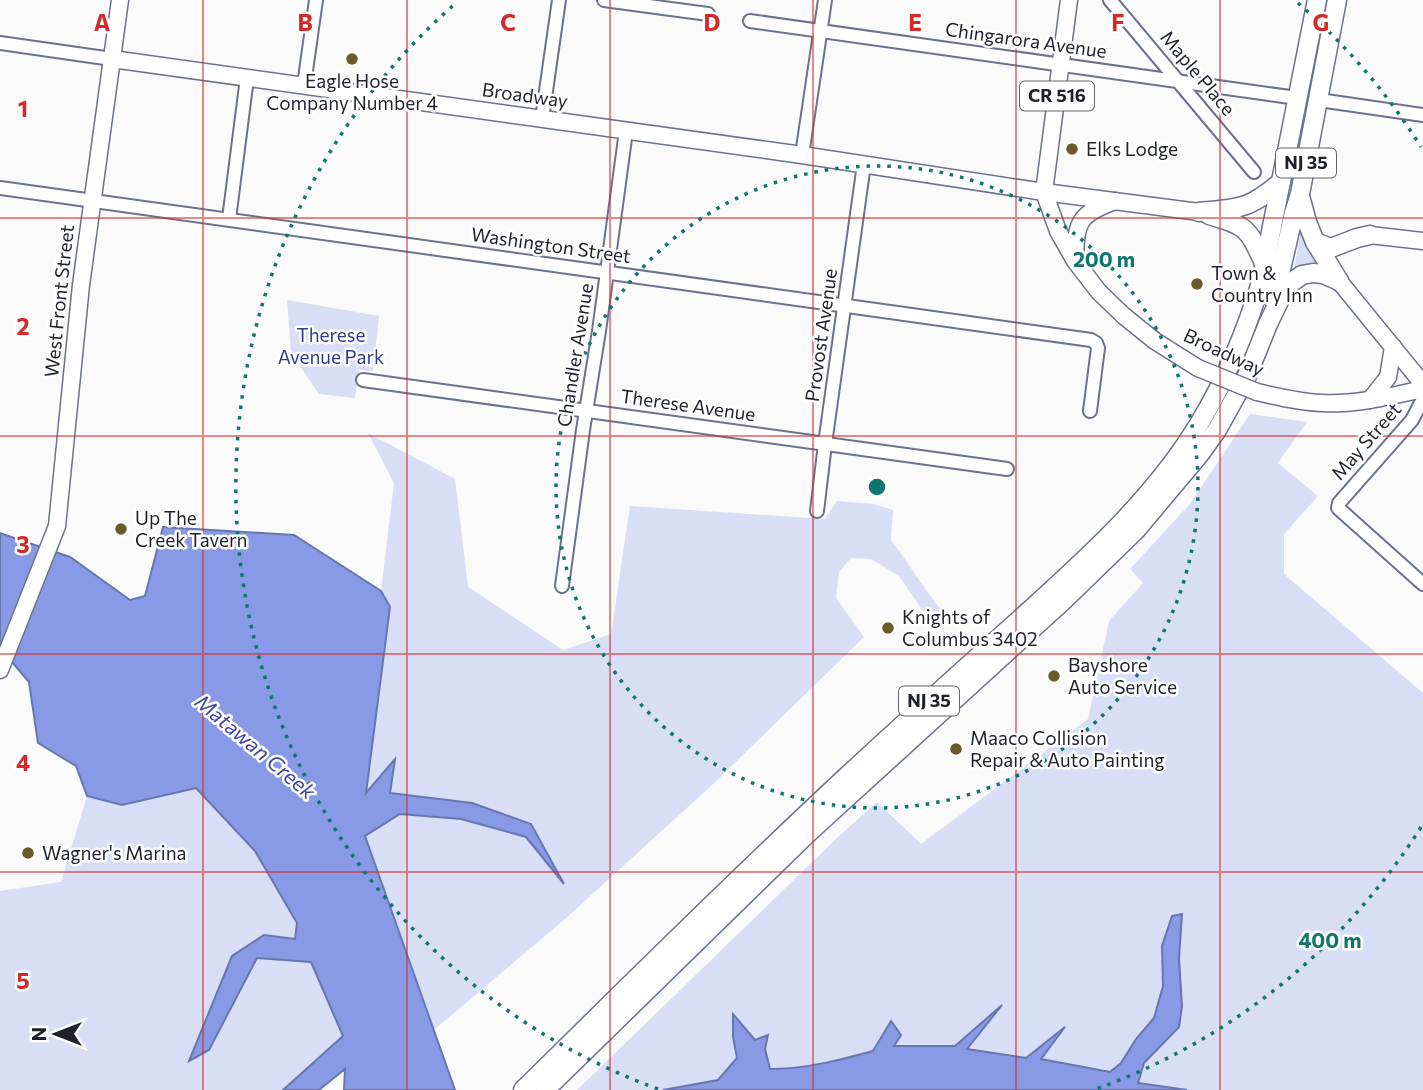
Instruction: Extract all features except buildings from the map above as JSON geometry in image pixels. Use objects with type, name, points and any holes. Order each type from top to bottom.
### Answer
[{"type":"highway","name":"NJ 35","points":[[523,1090],[760,856],[1115,530],[1185,446],[1219,390],[1256,298],[1317,0]]},
{"type":"highway","name":"NJ 35","points":[[545,1090],[797,843],[1065,599],[1136,530],[1199,456],[1247,376],[1268,324],[1293,213],[1300,194],[1337,0]]},
{"type":"highway","points":[[1199,212],[1239,208],[1251,204],[1263,198],[1280,182]]},
{"type":"highway","points":[[1300,194],[1315,242],[1339,281]]},
{"type":"highway","points":[[1199,212],[1235,222],[1251,235],[1264,263]]},
{"type":"highway","points":[[1315,242],[1331,248],[1370,235]]},
{"type":"highway","points":[[1268,324],[1283,293],[1302,275],[1322,274],[1339,281]]},
{"type":"main road","name":"West Front Street","points":[[2,664],[55,535],[59,519],[81,285],[120,0]]},
{"type":"main road","name":"CR 516","points":[[1044,192],[1069,0]]},
{"type":"main road","name":"Broadway","points":[[112,59],[1199,212]]},
{"type":"main road","name":"Broadway","points":[[1044,192],[1058,231],[1075,261],[1099,292],[1155,341],[1198,368],[1257,392],[1322,403],[1370,400],[1423,386]]},
{"type":"main road","points":[[1075,261],[1076,236],[1082,220],[1098,207],[1117,200]]},
{"type":"main road","points":[[1370,235],[1423,241]]},
{"type":"main road","points":[[1339,281],[1423,386]]},
{"type":"main road","points":[[1370,400],[1388,377],[1393,347]]},
{"type":"street","points":[[304,85],[316,0]]},
{"type":"street","points":[[542,119],[559,0]]},
{"type":"street","points":[[604,0],[708,14]]},
{"type":"street","points":[[802,155],[825,0]]},
{"type":"street","name":"Maple Place","points":[[1110,0],[1254,172]]},
{"type":"street","name":"Chingarora Avenue","points":[[750,21],[1297,98]]},
{"type":"street","name":"Broadway","points":[[0,43],[112,59]]},
{"type":"street","points":[[229,219],[247,78]]},
{"type":"street","points":[[1319,100],[1423,116]]},
{"type":"street","name":"Chandler Avenue","points":[[562,586],[626,131]]},
{"type":"street","name":"Provost Avenue","points":[[817,511],[864,164]]},
{"type":"street","name":"Washington Street","points":[[0,188],[1091,340],[1098,348],[1090,411]]},
{"type":"street","name":"Therese Avenue","points":[[363,380],[1007,469]]},
{"type":"street","name":"May Street","points":[[1423,399],[1414,418],[1339,503],[1338,508],[1423,584]]},
{"type":"green space","points":[[1301,230],[1326,268],[1294,269]]},
{"type":"green space","name":"Therese Avenue Park","points":[[287,300],[379,316],[373,371],[359,370],[355,398],[319,394],[291,353]]},
{"type":"green space","points":[[1250,414],[1307,422],[1278,463],[1318,496],[1284,534],[1284,574],[1423,693],[1423,1090],[1187,1090],[1138,1083],[1144,1063],[1179,1027],[1182,915],[1162,946],[1163,987],[1154,1018],[1121,1063],[1110,1072],[1041,1059],[1063,1030],[1026,1058],[967,1049],[998,1008],[955,1046],[893,1046],[830,1062],[770,1070],[765,1049],[767,1036],[755,1040],[733,1016],[737,1058],[718,1080],[663,1090],[577,1090],[877,802],[921,844],[1088,719],[1109,621],[1143,583],[1130,569],[1190,504]]},
{"type":"green space","points":[[368,433],[455,479],[468,587],[563,650],[611,634],[630,506],[825,519],[837,501],[873,504],[893,510],[891,540],[949,619],[937,631],[899,576],[871,559],[851,558],[839,572],[836,598],[864,637],[711,786],[565,919],[434,1030],[365,836],[400,814],[461,819],[526,837],[562,879],[531,824],[472,803],[390,793],[395,761],[365,795],[390,607],[381,591],[394,483]]},
{"type":"green space","points":[[196,788],[255,851],[297,923],[296,939],[264,935],[209,1050],[257,958],[311,962],[343,1036],[283,1090],[0,1090],[0,891],[61,882],[87,796],[122,805]]},
{"type":"water","name":"Matawan Creek","points":[[163,527],[294,535],[381,591],[390,607],[366,793],[395,759],[390,793],[472,803],[531,824],[564,884],[526,837],[461,819],[400,814],[365,836],[455,1090],[344,1090],[345,1069],[319,1090],[283,1090],[343,1036],[311,962],[257,958],[209,1050],[189,1061],[232,956],[264,935],[295,939],[297,923],[255,851],[196,788],[122,805],[87,796],[76,766],[38,743],[29,682],[0,648],[0,533],[70,557],[130,600],[145,596]]},
{"type":"water","points":[[1182,914],[1179,958],[1182,1006],[1179,1027],[1144,1063],[1138,1083],[1187,1090],[663,1090],[718,1080],[737,1058],[733,1014],[755,1040],[768,1035],[765,1049],[770,1069],[783,1069],[873,1051],[891,1021],[901,1035],[894,1046],[955,1046],[1002,1005],[967,1049],[1026,1058],[1065,1027],[1041,1059],[1110,1072],[1121,1063],[1154,1018],[1163,986],[1162,946],[1172,916]]},
{"type":"place","name":"Eagle Hose Company Number 4","points":[[352,59]]},
{"type":"place","name":"Elks Lodge","points":[[1072,149]]},
{"type":"place","name":"Town & Country Inn","points":[[1197,284]]},
{"type":"place","name":"Up The Creek Tavern","points":[[121,529]]},
{"type":"place","name":"Knights of Columbus 3402","points":[[888,628]]},
{"type":"place","name":"Bayshore Auto Service","points":[[1054,676]]},
{"type":"place","name":"Maaco Collision Repair & Auto Painting","points":[[956,749]]},
{"type":"place","name":"Wagner's Marina","points":[[28,853]]}]
